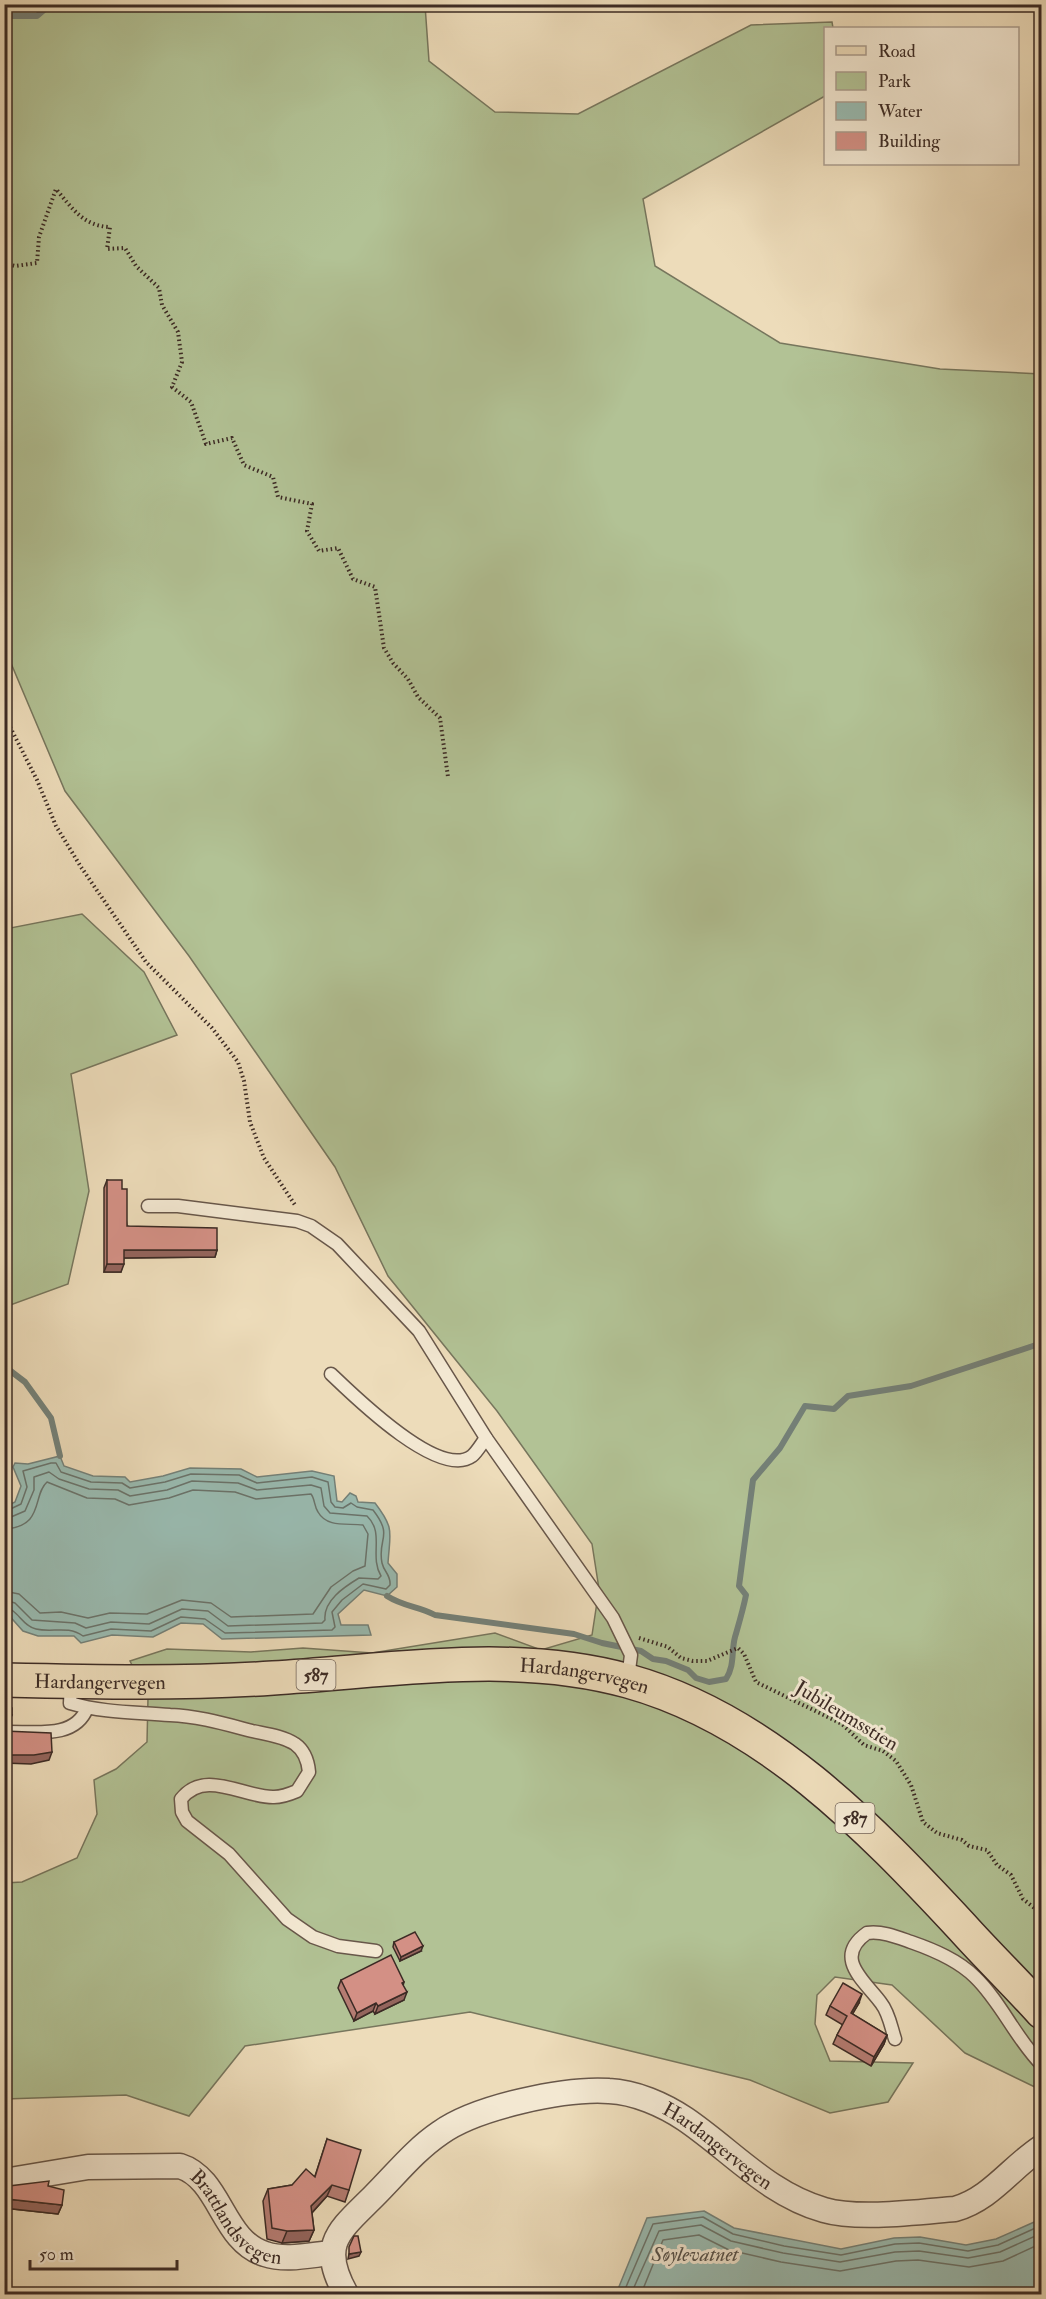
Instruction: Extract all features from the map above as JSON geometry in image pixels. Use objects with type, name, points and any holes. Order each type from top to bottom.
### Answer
[{"type":"main road","name":"Hardangervegen","points":[[4,1680],[79,1695],[233,1680],[415,1667],[506,1665],[574,1671],[627,1681],[691,1705],[730,1725],[784,1760],[832,1798],[913,1874],[1041,2012]]},
{"type":"street","name":"Hardangervegen","points":[[331,2253],[334,2240],[348,2222],[419,2150],[441,2132],[483,2111],[579,2092],[609,2091],[639,2096],[684,2118],[775,2189],[826,2211],[850,2214],[955,2209],[971,2205],[984,2198],[1010,2172],[1041,2147]]},
{"type":"street","name":"Brattlandsvegen","points":[[4,2181],[88,2167],[180,2166],[194,2170],[207,2185],[242,2238],[264,2254],[288,2257],[331,2253]]},
{"type":"street","points":[[331,2253],[339,2281],[346,2295]]},
{"type":"lane","points":[[148,1206],[178,1206],[297,1221],[311,1226],[337,1244],[419,1330],[486,1438],[613,1618],[627,1642],[631,1655],[627,1681]]},
{"type":"lane","points":[[331,1374],[404,1439],[448,1458],[458,1460],[471,1457],[486,1438]]},
{"type":"lane","points":[[4,1732],[68,1729],[78,1724],[79,1695],[200,1719],[281,1738],[296,1744],[304,1753],[309,1772],[297,1791],[285,1796],[262,1797],[222,1787],[199,1785],[191,1789],[182,1799],[182,1812],[196,1829],[229,1854],[287,1919],[313,1937],[330,1943],[376,1951]]},
{"type":"lane","points":[[895,2039],[883,2005],[862,1980],[852,1960],[854,1945],[867,1933],[887,1934],[930,1948],[960,1964],[976,1978],[1029,2052],[1041,2065]]},
{"type":"path","points":[[4,263],[15,266],[37,263],[39,237],[56,189],[76,212],[94,226],[110,226],[107,249],[125,248],[136,266],[159,288],[162,305],[178,332],[182,362],[172,387],[191,402],[206,444],[232,438],[244,465],[273,477],[278,497],[312,504],[307,531],[319,551],[338,548],[353,579],[375,586],[384,648],[418,697],[440,718],[448,777]]},
{"type":"path","points":[[4,715],[38,780],[56,826],[81,867],[146,962],[212,1028],[238,1062],[244,1081],[250,1122],[264,1158],[280,1185],[311,1226]]},
{"type":"path","name":"Jubileumsstien","points":[[627,1642],[637,1637],[668,1647],[681,1658],[693,1661],[707,1661],[738,1648],[744,1654],[756,1682],[842,1724],[864,1745],[883,1751],[896,1761],[911,1785],[923,1822],[937,1833],[962,1840],[969,1846],[987,1850],[997,1865],[1011,1875],[1023,1899],[1041,1914]]},
{"type":"green space","points":[[5,5],[425,5],[429,61],[495,112],[578,114],[751,25],[832,22],[833,27],[824,27],[824,97],[643,199],[655,266],[780,343],[940,369],[1041,374],[1041,2090],[965,2053],[892,1985],[835,1977],[817,1995],[815,2024],[830,2061],[913,2063],[888,2102],[830,2113],[750,2080],[470,2012],[245,2046],[189,2116],[126,2095],[5,2099],[5,1883],[22,1882],[77,1858],[97,1814],[94,1780],[116,1769],[147,1742],[148,1698],[130,1661],[167,1649],[251,1652],[303,1648],[372,1653],[495,1633],[541,1650],[592,1635],[599,1589],[592,1544],[497,1411],[388,1276],[335,1167],[189,956],[65,791],[5,649]]},
{"type":"green space","points":[[82,914],[144,972],[177,1035],[71,1074],[89,1191],[68,1284],[5,1307],[5,929]]},
{"type":"water","points":[[60,1456],[64,1466],[93,1476],[125,1477],[130,1482],[190,1468],[241,1469],[257,1477],[312,1471],[334,1476],[337,1501],[342,1502],[350,1493],[356,1496],[358,1502],[375,1503],[386,1519],[390,1531],[388,1563],[397,1574],[397,1587],[387,1596],[364,1590],[338,1614],[341,1625],[368,1625],[371,1635],[222,1639],[203,1624],[181,1623],[153,1637],[112,1635],[81,1643],[74,1636],[38,1636],[23,1631],[5,1611],[5,1507],[15,1502],[21,1486],[13,1467],[15,1463],[28,1464]]},
{"type":"water","name":"Søylevatnet","points":[[704,2211],[734,2228],[841,2249],[894,2238],[920,2237],[966,2245],[996,2239],[1041,2219],[1041,2294],[616,2294],[647,2218]]},
{"type":"building","points":[[107,1180],[122,1180],[122,1189],[127,1189],[127,1226],[217,1228],[217,1250],[124,1250],[124,1264],[107,1264]]},
{"type":"building","points":[[12,1708],[12,1715],[4,1716],[4,1709]]},
{"type":"building","points":[[4,1731],[51,1733],[52,1752],[34,1755],[4,1755]]},
{"type":"building","points":[[415,1932],[423,1946],[401,1957],[394,1942]]},
{"type":"building","points":[[391,1955],[407,1992],[378,2006],[376,2003],[357,2013],[341,1980]]},
{"type":"building","points":[[843,1983],[862,1994],[851,2013],[887,2035],[874,2057],[837,2035],[847,2016],[830,2006]]},
{"type":"building","points":[[327,2139],[361,2150],[349,2190],[332,2185],[311,2206],[314,2230],[287,2231],[272,2228],[268,2189],[292,2185],[306,2169],[315,2177]]},
{"type":"building","points":[[49,2181],[48,2186],[64,2190],[62,2205],[7,2199],[9,2186]]},
{"type":"building","points":[[354,2236],[358,2236],[361,2252],[349,2254],[349,2247]]},
{"type":"waterway","points":[[4,16],[37,16],[51,4]]},
{"type":"waterway","points":[[387,1596],[435,1615],[574,1634],[602,1643],[641,1651],[653,1659],[666,1661],[688,1670],[696,1678],[709,1682],[726,1679],[731,1669],[734,1643],[746,1595],[739,1586],[753,1480],[780,1448],[805,1406],[834,1409],[848,1396],[911,1386],[1042,1343]]},
{"type":"waterway","points":[[4,1366],[25,1382],[51,1418],[60,1456]]}]
